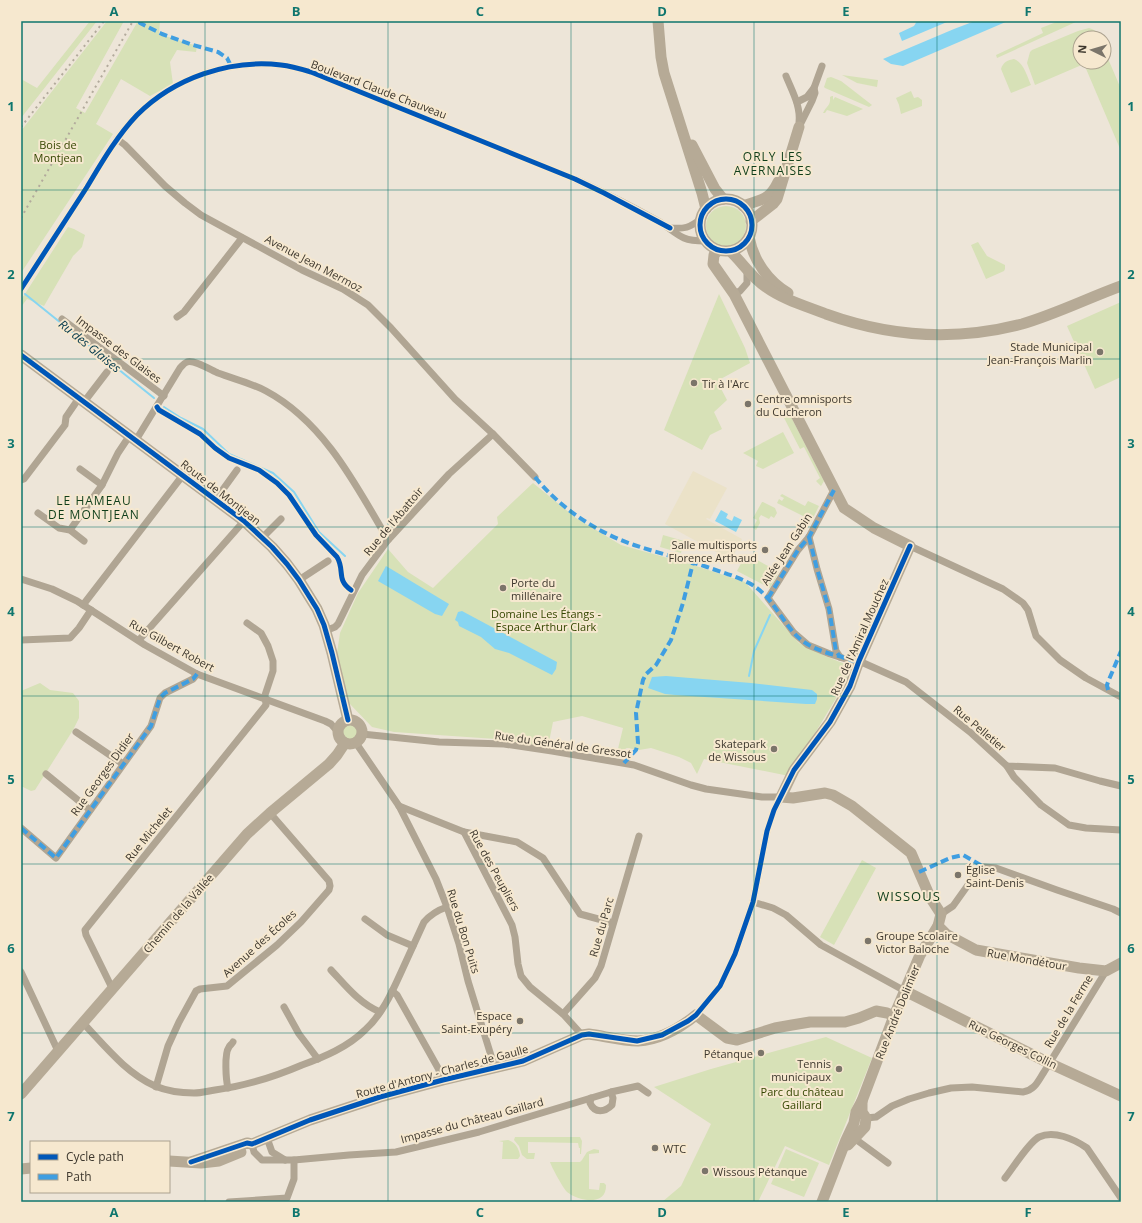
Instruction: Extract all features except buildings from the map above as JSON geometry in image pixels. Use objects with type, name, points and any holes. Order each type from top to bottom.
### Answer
[{"type":"street","points":[[658,21],[660,57],[679,118],[703,214],[700,230],[705,241],[713,248],[718,250],[730,250],[741,246],[749,237],[751,221],[750,215],[743,206],[737,202],[723,199],[714,202],[703,214],[687,228],[670,228]]},
{"type":"street","name":"Boulevard Claude Chauveau","points":[[21,289],[117,139],[137,116],[153,101],[172,88],[193,78],[231,66],[247,64],[281,65],[311,72],[535,162],[604,192],[670,228],[685,238],[705,241]]},
{"type":"street","points":[[751,221],[773,204],[776,199],[799,127],[812,101],[814,88],[822,66]]},
{"type":"street","points":[[786,76],[800,116],[799,127]]},
{"type":"street","points":[[796,102],[807,97],[814,88]]},
{"type":"street","points":[[679,118],[713,185],[723,199]]},
{"type":"street","name":"Avenue Jean Mermoz","points":[[117,139],[125,145],[165,186],[184,203],[201,215],[302,270],[343,289],[368,305],[391,328],[455,399],[493,434],[535,477]]},
{"type":"street","points":[[743,206],[763,199],[773,193],[788,164]]},
{"type":"street","points":[[749,237],[754,254],[769,278],[782,290],[810,308]]},
{"type":"street","points":[[176,317],[184,312],[242,238]]},
{"type":"street","points":[[718,250],[714,255],[713,264],[734,294],[844,508],[874,528],[1003,589],[1022,603],[1028,610],[1036,636],[1060,660],[1086,678],[1121,697]]},
{"type":"street","points":[[730,250],[766,288],[788,300],[856,324],[892,331],[931,335],[955,335],[994,330],[1023,323],[1121,286]]},
{"type":"street","points":[[734,294],[740,291],[747,283],[746,268]]},
{"type":"street","name":"Impasse des Glaises","points":[[62,319],[164,396]]},
{"type":"street","name":"Route de Montjean","points":[[21,355],[216,499],[244,521],[272,548],[299,580],[317,609],[325,631],[348,720]]},
{"type":"street","points":[[70,530],[102,485],[118,453],[133,437],[164,396],[180,368],[185,362],[189,361],[252,385],[266,392],[305,418],[334,454],[361,494],[388,540]]},
{"type":"street","points":[[21,480],[24,479],[64,425],[66,417],[107,372]]},
{"type":"street","name":"Rue de l'Abattoir","points":[[325,631],[335,627],[338,624],[362,575],[388,540],[449,474],[493,434]]},
{"type":"street","points":[[80,469],[102,485]]},
{"type":"street","points":[[216,499],[237,470]]},
{"type":"street","points":[[83,605],[183,475]]},
{"type":"street","name":"Allée Jean Gabin","points":[[768,598],[798,550],[809,537],[834,490]]},
{"type":"street","points":[[38,512],[60,528],[70,530],[84,541]]},
{"type":"street","points":[[262,538],[281,519]]},
{"type":"street","points":[[139,640],[244,521]]},
{"type":"street","points":[[809,537],[829,609],[836,651],[840,657]]},
{"type":"street","name":"Rue de l'Amiral Mouchez","points":[[696,1014],[720,986],[735,954],[753,902],[767,831],[774,810],[794,770],[830,722],[853,679],[859,661],[910,546]]},
{"type":"street","points":[[299,580],[328,561]]},
{"type":"street","name":"Rue Gilbert Robert","points":[[21,579],[57,591],[83,605],[197,674],[331,724],[338,732]]},
{"type":"street","name":"Rue Pelletier","points":[[768,598],[794,633],[808,644],[830,654],[852,661],[859,661],[906,682],[970,732],[1007,766],[1055,768],[1121,786]]},
{"type":"street","points":[[21,640],[70,638],[91,610]]},
{"type":"street","points":[[247,623],[260,633],[268,646],[273,661],[273,671],[265,695],[266,700]]},
{"type":"street","name":"Rue Georges Didier","points":[[21,828],[56,858],[151,726],[160,698],[164,694],[193,679],[197,674]]},
{"type":"street","name":"Rue Michelet","points":[[112,988],[86,936],[85,930],[266,705],[266,700]]},
{"type":"street","points":[[348,720],[359,723],[362,730],[354,740],[340,739],[338,728],[341,724],[348,720]]},
{"type":"street","points":[[76,732],[124,764]]},
{"type":"street","points":[[354,740],[400,806]]},
{"type":"street","name":"Rue du Général de Gressot","points":[[354,740],[504,744],[634,765],[706,789],[762,797],[781,797]]},
{"type":"street","name":"Chemin de la Vallée","points":[[21,1094],[247,834],[354,740]]},
{"type":"street","points":[[1007,766],[1014,777],[1041,805],[1069,825],[1086,828],[1121,830]]},
{"type":"street","points":[[46,774],[90,810]]},
{"type":"street","points":[[781,797],[793,798],[825,793],[833,795],[852,806],[911,853],[932,901],[941,914],[953,906],[978,871],[984,867],[996,868],[1026,878],[1114,909],[1121,913]]},
{"type":"street","name":"Rue des Peupliers","points":[[400,806],[464,832],[512,925],[521,976],[530,987],[563,1014],[582,1035]]},
{"type":"street","name":"Rue du Bon Puits","points":[[400,806],[436,878],[447,907],[494,1068]]},
{"type":"street","name":"Avenue des Écoles","points":[[156,1086],[168,1046],[196,991],[200,989],[228,986],[301,922],[329,890],[330,886],[327,878],[270,813]]},
{"type":"street","points":[[464,832],[517,842],[543,858],[580,914],[613,923]]},
{"type":"street","name":"Rue du Parc","points":[[563,1014],[595,978],[601,966],[639,836]]},
{"type":"street","points":[[753,902],[780,911],[821,945],[905,991]]},
{"type":"street","points":[[83,1023],[127,1069],[138,1077],[156,1086],[175,1092],[195,1093],[228,1088],[278,1075],[318,1059],[351,1041],[366,1030],[380,1012],[392,991],[424,922],[429,916],[447,907]]},
{"type":"street","name":"Rue André Dolimier","points":[[822,1202],[842,1151],[853,1134],[856,1112],[862,1101],[894,1016],[920,955],[938,926],[941,914]]},
{"type":"street","points":[[365,919],[387,935],[413,946]]},
{"type":"street","name":"Rue Mondétour","points":[[938,926],[946,934],[976,950],[1079,968],[1106,971]]},
{"type":"street","points":[[1106,971],[1121,963]]},
{"type":"street","points":[[330,970],[363,1003],[380,1012]]},
{"type":"street","name":"Rue de la Ferme","points":[[866,1118],[876,1117],[892,1106],[909,1099],[951,1088],[972,1087],[1023,1092],[1029,1091],[1033,1088],[1106,971]]},
{"type":"street","points":[[21,972],[58,1051]]},
{"type":"street","points":[[392,991],[397,995],[438,1068],[443,1080]]},
{"type":"street","name":"Rue Georges Collin","points":[[905,991],[1049,1063],[1121,1096]]},
{"type":"street","points":[[284,1007],[299,1034],[318,1059]]},
{"type":"street","points":[[696,1014],[727,1038],[737,1040],[775,1028],[792,1025],[810,1022],[845,1022],[876,1011],[887,1012],[894,1016]]},
{"type":"street","name":"Route d'Antony - Charles de Gaulle","points":[[170,1162],[191,1162],[247,1143],[252,1144],[310,1120],[380,1097],[530,1059],[582,1035],[588,1034],[628,1040],[645,1040],[675,1029],[696,1014]]},
{"type":"street","points":[[228,1088],[226,1059],[228,1048],[233,1042]]},
{"type":"street","name":"Impasse du Château Gaillard","points":[[252,1144],[254,1152],[262,1160],[294,1160],[349,1154],[396,1152],[495,1128],[611,1092],[638,1086],[648,1093]]},
{"type":"street","points":[[591,1098],[590,1103],[592,1108],[598,1111],[603,1111],[612,1105],[613,1098],[611,1092]]},
{"type":"street","points":[[862,1101],[862,1112],[866,1118]]},
{"type":"street","name":"Rue André Dolimier","points":[[853,1134],[865,1127],[866,1118]]},
{"type":"street","points":[[853,1134],[888,1163]]},
{"type":"street","points":[[1005,1178],[1032,1143],[1039,1137],[1047,1135],[1056,1136],[1078,1142],[1086,1148],[1121,1198]]},
{"type":"street","points":[[267,1138],[272,1152],[285,1160]]},
{"type":"street","points":[[229,1202],[288,1200],[294,1178],[294,1160]]},
{"type":"green space","points":[[90,21],[97,21],[21,118],[21,79],[37,88]]},
{"type":"green space","name":"Bois de Montjean","points":[[107,21],[124,21],[76,108],[85,113],[138,21],[160,21],[159,34],[197,46],[196,52],[177,50],[170,62],[173,84],[150,96],[121,79],[96,124],[113,134],[21,273],[21,131]]},
{"type":"green space","points":[[1059,21],[1078,21],[997,58],[996,55],[1043,33],[1041,28]]},
{"type":"green space","points":[[1089,28],[1093,30],[1082,30]]},
{"type":"green space","points":[[1072,33],[1072,69],[1035,85],[1027,63],[1032,50]]},
{"type":"green space","points":[[1014,59],[1023,67],[1031,85],[1011,93],[1001,69],[1006,62]]},
{"type":"green space","points":[[1112,68],[1121,89],[1121,151],[1087,70],[1112,70]]},
{"type":"green space","points":[[842,75],[878,80],[877,87],[857,83]]},
{"type":"green space","points":[[831,77],[841,81],[872,105],[869,107],[825,88],[827,78]]},
{"type":"green space","points":[[911,91],[914,98],[918,97],[922,100],[922,106],[901,114],[896,98]]},
{"type":"green space","points":[[832,96],[833,100],[835,97],[863,109],[847,116],[827,110],[823,113],[829,104],[830,97]]},
{"type":"green space","points":[[730,206],[737,209],[743,215],[746,226],[745,234],[737,243],[730,246],[722,246],[715,243],[707,234],[706,222],[709,215],[718,207]]},
{"type":"green space","points":[[68,227],[85,235],[82,247],[73,256],[44,306],[27,299],[21,307],[21,300]]},
{"type":"green space","points":[[978,242],[987,256],[1005,265],[1004,271],[986,279],[971,245]]},
{"type":"green space","points":[[719,294],[745,348],[750,363],[717,381],[727,400],[714,412],[722,429],[710,435],[702,450],[664,430]]},
{"type":"green space","name":"Stade Municipal Jean-François Marlin","points":[[1121,302],[1121,377],[1095,389],[1067,326]]},
{"type":"green space","points":[[787,409],[824,481],[821,486],[816,481],[820,478],[804,447],[800,449],[781,412]]},
{"type":"green space","points":[[783,432],[794,453],[763,469],[756,466],[758,461],[743,453]]},
{"type":"green space","name":"Domaine Les Étangs - Espace Arthur Clark","points":[[533,483],[576,518],[621,545],[693,565],[745,582],[799,643],[850,666],[851,670],[835,700],[789,776],[704,759],[697,774],[691,763],[679,757],[651,748],[639,750],[627,748],[617,753],[623,728],[582,716],[553,722],[548,747],[496,739],[394,732],[372,727],[349,703],[337,653],[340,633],[358,593],[388,549],[408,572],[433,588],[498,524],[497,517]]},
{"type":"green space","points":[[782,494],[805,506],[808,501],[819,506],[812,520],[777,503],[779,499],[782,501],[784,498],[780,496]]},
{"type":"green space","points":[[762,502],[775,508],[777,513],[774,518],[771,516],[769,519],[761,515],[759,518],[760,523],[756,530],[753,528],[757,520],[753,518]]},
{"type":"green space","points":[[663,535],[684,541],[681,553],[660,547]]},
{"type":"green space","points":[[746,554],[779,572],[770,588],[737,571]]},
{"type":"green space","points":[[40,683],[50,690],[73,693],[79,701],[79,718],[35,790],[31,791],[21,786],[21,691]]},
{"type":"green space","points":[[350,724],[356,726],[358,732],[356,738],[350,740],[344,738],[342,732],[344,726]]},
{"type":"green space","points":[[862,860],[876,868],[834,945],[820,937]]},
{"type":"green space","name":"Parc du château Gaillard","points":[[826,1037],[872,1058],[829,1165],[785,1146],[758,1202],[662,1202],[681,1186],[711,1124],[654,1087],[711,1069]]},
{"type":"green space","points":[[515,1137],[580,1137],[582,1141],[581,1154],[578,1143],[528,1142],[528,1153],[535,1153],[534,1159],[527,1159],[522,1155],[519,1146],[514,1140]]},
{"type":"green space","points":[[508,1140],[513,1142],[518,1148],[520,1156],[518,1159],[502,1159],[503,1142],[499,1141]]},
{"type":"green space","points":[[594,1149],[599,1150],[599,1153],[589,1154],[589,1189],[599,1190],[600,1183],[604,1183],[606,1185],[605,1192],[602,1197],[597,1199],[584,1200],[567,1192],[550,1162],[580,1162],[587,1152]]},
{"type":"green space","points":[[786,1149],[819,1163],[804,1197],[771,1184]]},
{"type":"sand","points":[[693,471],[727,488],[710,519],[706,519],[742,539],[731,560],[665,524]]},
{"type":"water","points":[[917,21],[947,22],[902,41],[899,33],[914,26]]},
{"type":"water","points":[[975,21],[1008,21],[903,66],[891,64],[883,59],[954,29]]},
{"type":"water","points":[[721,510],[728,514],[726,518],[732,521],[734,516],[742,520],[736,532],[715,521]]},
{"type":"water","points":[[386,566],[449,604],[442,616],[435,614],[378,581]]},
{"type":"water","points":[[462,611],[557,662],[556,669],[552,675],[509,653],[495,649],[481,637],[459,626],[458,622],[455,620],[458,612]]},
{"type":"water","points":[[666,676],[812,690],[817,694],[817,699],[815,704],[806,704],[665,694],[648,688],[652,677]]},
{"type":"waterway","name":"Ru des Glaises","points":[[25,294],[154,398]]},
{"type":"waterway","name":"Ru des Glaises","points":[[164,407],[181,418],[203,429],[229,454],[273,473],[294,492],[319,532],[345,556]]},
{"type":"waterway","points":[[749,676],[754,651],[770,615]]},
{"type":"railway","points":[[21,127],[104,21]]},
{"type":"railway","points":[[21,218],[133,21]]},
{"type":"marked path","points":[[140,21],[140,23],[162,34],[218,52],[227,58],[231,66]]},
{"type":"marked path","points":[[535,477],[567,509],[593,526],[620,540],[707,567],[734,576],[749,583],[769,599],[794,633],[803,642],[826,653],[859,661]]},
{"type":"marked path","points":[[768,598],[798,550],[809,537],[834,490]]},
{"type":"marked path","points":[[809,537],[829,609],[836,651],[840,657]]},
{"type":"marked path","points":[[624,763],[636,750],[638,743],[636,713],[643,680],[646,674],[656,665],[671,640],[683,603],[693,563]]},
{"type":"marked path","points":[[1108,690],[1107,685],[1121,651]]},
{"type":"marked path","points":[[21,828],[56,858],[151,726],[160,698],[165,693],[193,679],[197,674]]},
{"type":"marked path","points":[[919,872],[950,858],[963,855],[984,867]]},
{"type":"cycle path","points":[[21,289],[110,150],[137,115],[152,102],[185,81],[222,68],[242,65],[281,65],[311,72],[575,179],[670,228]]},
{"type":"cycle path","points":[[726,199],[736,201],[744,207],[750,215],[752,225],[750,235],[744,243],[736,249],[726,251],[716,249],[708,243],[702,235],[700,225],[702,215],[708,207],[716,201],[726,199]]},
{"type":"cycle path","points":[[21,355],[244,521],[272,547],[299,580],[317,609],[324,625],[332,653],[348,720]]},
{"type":"cycle path","points":[[157,407],[159,410],[200,434],[215,448],[229,458],[259,470],[277,483],[289,495],[316,535],[337,557],[342,579],[346,586],[351,590]]},
{"type":"cycle path","points":[[191,1162],[247,1143],[252,1144],[310,1120],[380,1097],[523,1061],[582,1035],[589,1034],[637,1041],[662,1035],[696,1015],[720,986],[735,954],[753,902],[767,831],[774,810],[794,770],[830,722],[850,686],[859,661],[910,546]]},
{"type":"place","name":"Stade Municipal Jean-François Marlin","points":[[1100,352]]},
{"type":"place","name":"Tir à l'Arc","points":[[694,383]]},
{"type":"place","name":"Centre omnisports du Cucheron","points":[[748,404]]},
{"type":"place","name":"Salle multisports Florence Arthaud","points":[[765,550]]},
{"type":"place","name":"Porte du millénaire","points":[[503,588]]},
{"type":"place","name":"Skatepark de Wissous","points":[[774,749]]},
{"type":"place","name":"Église Saint-Denis","points":[[958,875]]},
{"type":"place","name":"Groupe Scolaire Victor Baloche","points":[[868,941]]},
{"type":"place","name":"Espace Saint-Exupéry","points":[[520,1021]]},
{"type":"place","name":"Pétanque","points":[[761,1053]]},
{"type":"place","name":"Tennis municipaux","points":[[839,1069]]},
{"type":"place","name":"WTC","points":[[655,1148]]},
{"type":"place","name":"Wissous Pétanque","points":[[705,1171]]},
{"type":"district","name":"ORLY LES AVERNAISES","points":[[773,163]]},
{"type":"district","name":"LE HAMEAU DE MONTJEAN","points":[[94,507]]},
{"type":"district","name":"WISSOUS","points":[[909,896]]}]
